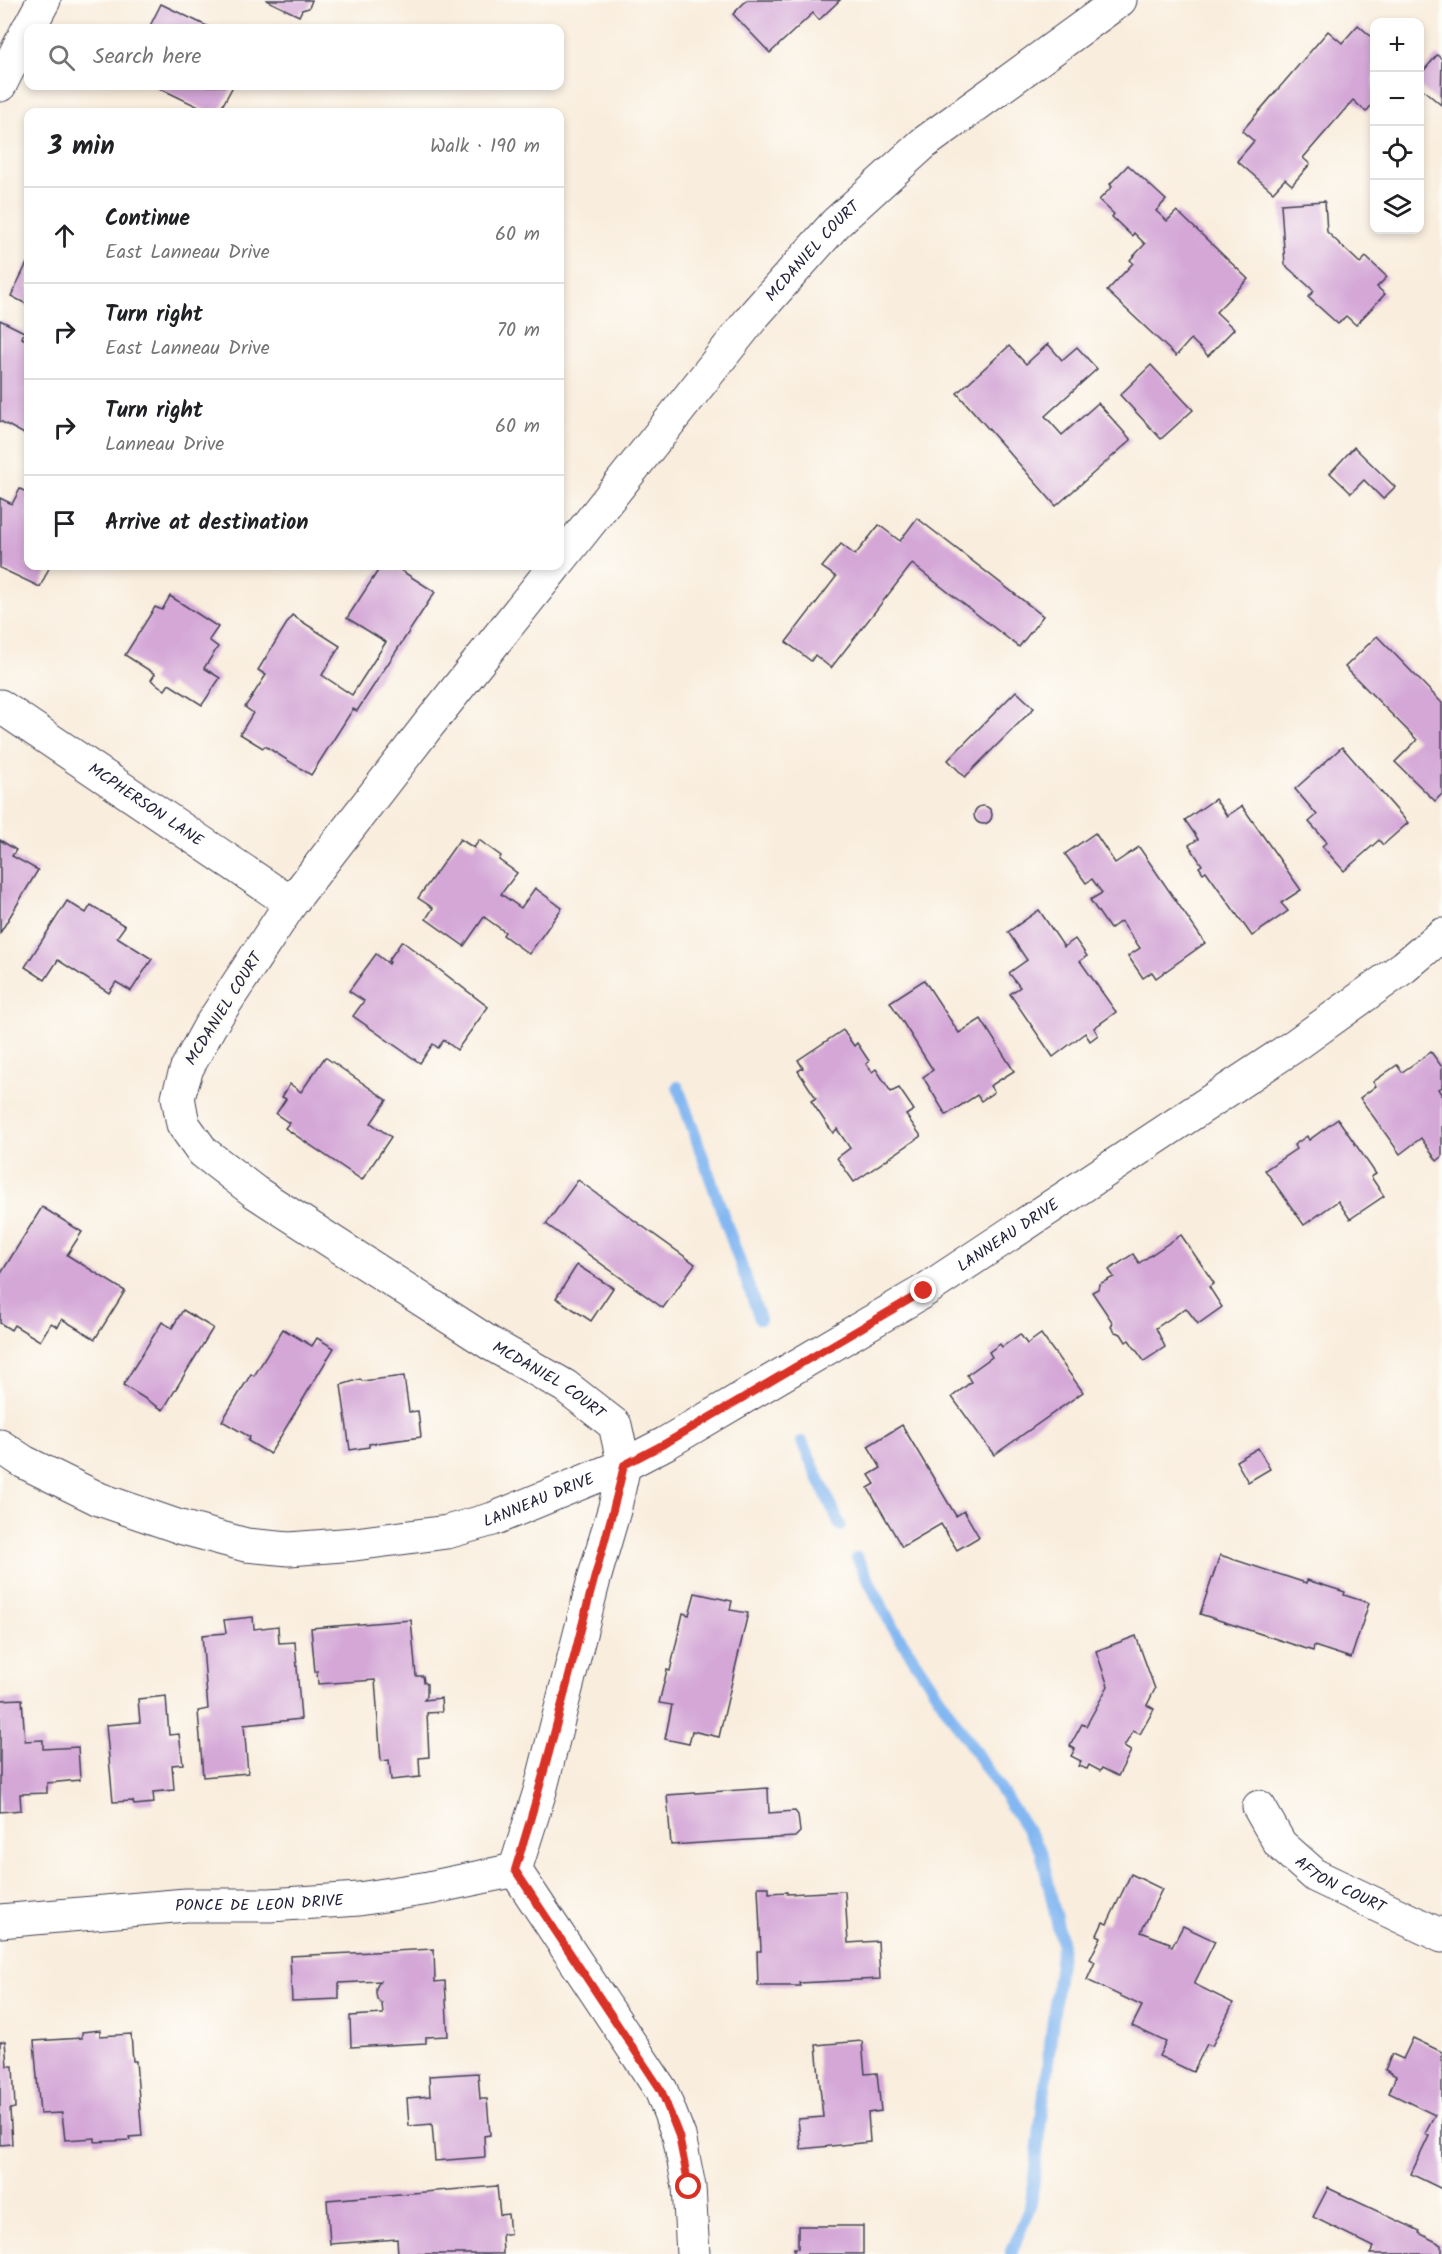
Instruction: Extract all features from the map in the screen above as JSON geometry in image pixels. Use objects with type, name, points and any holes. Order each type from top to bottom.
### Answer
[{"type":"street","points":[[32,24],[44,0]]},
{"type":"street","name":"MCDANIEL COURT","points":[[564,555],[755,314],[836,223],[924,143],[1119,0]]},
{"type":"street","points":[[0,85],[24,39]]},
{"type":"street","name":"MCDANIEL COURT","points":[[552,570],[291,903],[210,1026],[187,1068],[178,1097],[183,1124],[203,1152],[255,1192],[491,1344],[565,1386],[615,1425],[624,1465]]},
{"type":"street","name":"MCPHERSON LANE","points":[[0,706],[291,903]]},
{"type":"street","name":"LANNEAU DRIVE","points":[[0,1446],[24,1462],[99,1499],[180,1527],[246,1545],[289,1549],[355,1544],[447,1532],[493,1519],[624,1465],[666,1443],[924,1291],[1297,1044],[1404,967],[1442,935]]},
{"type":"street","points":[[624,1465],[615,1508],[594,1579],[540,1791],[515,1870],[661,2090],[679,2136],[685,2166],[689,2187],[693,2254]]},
{"type":"street","name":"AFTON COURT","points":[[1259,1807],[1280,1844],[1316,1876],[1442,1936]]},
{"type":"street","name":"PONCE DE LEON DRIVE","points":[[0,1921],[186,1905],[270,1905],[359,1899],[429,1888],[515,1870]]},
{"type":"building","points":[[266,0],[312,0],[309,8],[302,10],[299,16]]},
{"type":"building","points":[[747,0],[840,0],[819,20],[813,13],[770,53],[733,14]]},
{"type":"building","points":[[161,4],[203,24],[151,24]]},
{"type":"building","points":[[1358,25],[1370,36],[1370,107],[1366,112],[1353,100],[1303,158],[1310,164],[1292,185],[1285,179],[1273,192],[1237,161],[1254,141],[1242,131],[1328,31],[1342,43]]},
{"type":"building","points":[[1437,55],[1442,59],[1441,105],[1424,90],[1424,70]]},
{"type":"building","points":[[163,90],[231,90],[221,108],[201,108]]},
{"type":"building","points":[[1128,165],[1166,200],[1156,211],[1167,221],[1177,211],[1248,279],[1216,312],[1234,329],[1208,356],[1191,339],[1176,356],[1107,291],[1133,263],[1130,260],[1145,244],[1134,233],[1132,236],[1112,217],[1114,214],[1099,200]]},
{"type":"building","points":[[1325,201],[1327,232],[1360,263],[1366,257],[1387,277],[1377,287],[1385,294],[1356,325],[1346,316],[1338,324],[1308,297],[1314,291],[1285,265],[1281,204]]},
{"type":"building","points":[[24,269],[24,303],[11,296]]},
{"type":"building","points":[[0,320],[24,332],[22,338],[24,339],[24,434],[0,421]]},
{"type":"building","points":[[1048,344],[1062,360],[1077,347],[1097,369],[1045,416],[1062,435],[1098,403],[1131,440],[1056,506],[957,393],[1009,346],[1026,364]]},
{"type":"building","points":[[1151,365],[1193,410],[1161,439],[1120,395]]},
{"type":"building","points":[[1354,447],[1395,487],[1383,499],[1364,480],[1351,493],[1330,473]]},
{"type":"building","points":[[20,489],[24,491],[24,570],[48,570],[40,587],[0,568],[0,498],[12,504]]},
{"type":"building","points":[[917,518],[1043,616],[1019,647],[912,564],[831,668],[815,655],[811,661],[786,642],[836,577],[822,567],[841,544],[855,555],[879,525],[900,541]]},
{"type":"building","points":[[378,570],[400,570],[435,592],[357,711],[353,709],[311,775],[265,746],[263,748],[240,734],[253,713],[245,707],[266,675],[258,670],[292,615],[340,646],[322,675],[352,695],[386,642],[347,618]]},
{"type":"building","points":[[170,596],[218,627],[209,640],[218,647],[204,668],[220,678],[202,705],[169,684],[165,690],[151,680],[155,674],[125,655],[155,607],[162,610]]},
{"type":"building","points":[[1377,636],[1442,703],[1442,794],[1435,801],[1395,762],[1417,740],[1345,667]]},
{"type":"building","points":[[1016,691],[1034,708],[965,777],[948,760]]},
{"type":"building","points":[[1342,747],[1408,823],[1383,845],[1379,840],[1344,871],[1322,846],[1327,842],[1309,822],[1317,815],[1295,789]]},
{"type":"building","points":[[1215,799],[1227,816],[1242,806],[1301,890],[1281,903],[1288,911],[1252,936],[1206,871],[1203,873],[1199,867],[1202,865],[1189,845],[1198,839],[1185,820]]},
{"type":"building","points":[[979,806],[987,806],[992,811],[990,822],[979,824],[974,819],[974,811]]},
{"type":"building","points":[[1095,833],[1115,863],[1139,847],[1205,943],[1156,978],[1152,972],[1143,978],[1128,956],[1140,948],[1121,921],[1110,929],[1090,900],[1102,893],[1092,879],[1086,883],[1065,854]]},
{"type":"building","points":[[460,839],[474,848],[479,840],[501,856],[499,860],[517,873],[501,894],[521,908],[535,888],[562,908],[529,954],[503,935],[505,932],[484,917],[464,946],[426,919],[433,908],[418,898]]},
{"type":"building","points":[[0,840],[16,850],[12,856],[38,870],[0,933]]},
{"type":"building","points":[[67,901],[86,913],[91,905],[125,926],[117,937],[152,959],[131,991],[116,982],[109,993],[58,960],[45,980],[25,967]]},
{"type":"building","points":[[1039,910],[1064,947],[1075,939],[1087,956],[1080,961],[1116,1012],[1094,1028],[1098,1035],[1090,1041],[1085,1033],[1053,1057],[1010,994],[1020,987],[1009,973],[1027,960],[1008,932]]},
{"type":"building","points":[[402,941],[488,1007],[457,1050],[444,1040],[438,1048],[433,1044],[420,1063],[353,1016],[364,1001],[349,991],[376,954],[389,964],[388,961]]},
{"type":"building","points":[[924,980],[959,1033],[981,1019],[1014,1071],[990,1086],[994,1092],[981,1101],[977,1095],[946,1115],[923,1077],[933,1070],[890,1002]]},
{"type":"building","points":[[843,1030],[854,1046],[857,1043],[869,1061],[866,1064],[872,1072],[876,1069],[891,1092],[899,1088],[914,1110],[906,1115],[921,1136],[854,1182],[837,1158],[850,1148],[837,1129],[833,1133],[811,1101],[816,1098],[798,1071],[803,1068],[798,1060]]},
{"type":"building","points":[[1431,1052],[1442,1067],[1442,1087],[1439,1089],[1442,1094],[1442,1157],[1437,1161],[1421,1138],[1400,1154],[1360,1098],[1376,1086],[1373,1082],[1397,1065],[1402,1072]]},
{"type":"building","points":[[325,1057],[387,1100],[371,1123],[391,1137],[362,1180],[285,1128],[289,1123],[276,1114],[286,1099],[282,1097],[290,1084],[301,1092]]},
{"type":"building","points":[[1338,1119],[1376,1174],[1371,1177],[1384,1196],[1350,1219],[1338,1201],[1304,1225],[1265,1170],[1296,1149],[1294,1145],[1307,1136],[1309,1140]]},
{"type":"building","points":[[578,1180],[695,1264],[663,1308],[546,1224]]},
{"type":"building","points":[[42,1207],[82,1232],[67,1255],[125,1291],[95,1339],[62,1319],[58,1327],[51,1323],[40,1341],[14,1325],[11,1330],[0,1323],[0,1275]]},
{"type":"building","points":[[1181,1235],[1214,1283],[1209,1287],[1222,1307],[1198,1324],[1186,1308],[1156,1328],[1165,1347],[1144,1361],[1129,1340],[1126,1342],[1121,1334],[1115,1332],[1111,1327],[1113,1323],[1092,1292],[1098,1289],[1099,1284],[1114,1277],[1109,1270],[1133,1254],[1139,1263]]},
{"type":"building","points":[[577,1265],[613,1288],[591,1321],[556,1298]]},
{"type":"building","points":[[183,1310],[213,1328],[163,1410],[123,1385],[162,1322],[172,1328]]},
{"type":"building","points":[[283,1329],[312,1346],[317,1338],[334,1348],[270,1454],[248,1441],[250,1437],[222,1421],[251,1374],[254,1376]]},
{"type":"building","points":[[1020,1334],[1027,1344],[1041,1334],[1083,1392],[994,1455],[952,1397],[971,1382],[967,1375],[992,1357],[989,1352],[1000,1344],[1002,1347]]},
{"type":"building","points":[[404,1376],[409,1412],[418,1411],[421,1437],[369,1444],[369,1447],[350,1450],[341,1385],[360,1379],[362,1381]]},
{"type":"building","points":[[902,1425],[956,1516],[964,1511],[979,1537],[957,1550],[941,1524],[902,1547],[868,1488],[875,1484],[869,1475],[881,1468],[868,1446]]},
{"type":"building","points":[[1258,1448],[1270,1469],[1248,1482],[1236,1461]]},
{"type":"building","points":[[1220,1555],[1306,1583],[1307,1580],[1345,1592],[1344,1595],[1369,1603],[1351,1658],[1314,1646],[1313,1651],[1200,1614]]},
{"type":"building","points":[[695,1593],[732,1601],[730,1610],[748,1613],[719,1737],[692,1731],[689,1744],[665,1739],[672,1705],[659,1703],[667,1670],[670,1671],[683,1613],[689,1615]]},
{"type":"building","points":[[253,1617],[254,1629],[278,1626],[279,1643],[295,1642],[301,1719],[244,1725],[248,1773],[203,1777],[198,1711],[208,1709],[202,1635],[226,1633],[224,1620]]},
{"type":"building","points":[[411,1620],[416,1676],[423,1676],[427,1684],[427,1696],[424,1700],[441,1698],[442,1712],[427,1713],[429,1757],[419,1758],[420,1777],[391,1780],[389,1760],[381,1761],[375,1680],[318,1684],[311,1628]]},
{"type":"building","points":[[1136,1636],[1155,1689],[1147,1705],[1154,1709],[1140,1734],[1133,1731],[1124,1747],[1131,1751],[1118,1776],[1102,1768],[1100,1771],[1089,1765],[1087,1769],[1078,1766],[1081,1761],[1071,1756],[1075,1749],[1070,1746],[1082,1724],[1086,1726],[1108,1686],[1096,1651]]},
{"type":"building","points":[[166,1696],[169,1735],[179,1734],[183,1764],[172,1765],[174,1790],[153,1792],[154,1803],[134,1805],[133,1801],[113,1802],[106,1725],[140,1722],[138,1699]]},
{"type":"building","points":[[22,1699],[25,1741],[43,1740],[43,1749],[78,1747],[80,1780],[47,1783],[47,1793],[20,1794],[21,1810],[0,1812],[0,1700]]},
{"type":"building","points":[[768,1788],[769,1813],[795,1811],[798,1815],[800,1832],[795,1837],[671,1845],[667,1795]]},
{"type":"building","points":[[1131,1874],[1162,1889],[1141,1932],[1170,1943],[1172,1947],[1183,1926],[1215,1941],[1194,1984],[1233,2003],[1212,2046],[1207,2044],[1193,2072],[1159,2056],[1166,2042],[1132,2026],[1142,2006],[1087,1980],[1095,1962],[1090,1959],[1101,1937],[1097,1935],[1103,1922],[1107,1924]]},
{"type":"building","points":[[758,1887],[769,1887],[769,1893],[787,1892],[787,1894],[845,1891],[848,1943],[878,1941],[880,1979],[799,1983],[800,1986],[758,1986],[757,1951],[761,1951]]},
{"type":"building","points":[[434,1949],[435,1982],[445,1981],[448,2036],[426,2037],[426,2043],[351,2047],[350,2016],[383,2014],[382,2004],[377,1999],[376,1993],[380,1981],[339,1983],[339,1999],[292,2001],[290,1956]]},
{"type":"building","points":[[100,2030],[100,2036],[131,2034],[133,2061],[136,2061],[142,2136],[129,2137],[130,2140],[95,2142],[95,2138],[65,2140],[62,2113],[40,2114],[34,2041],[82,2038],[82,2032]]},
{"type":"building","points":[[1413,2038],[1442,2052],[1442,2189],[1411,2174],[1429,2136],[1425,2134],[1435,2115],[1389,2093],[1396,2076],[1385,2070],[1392,2054],[1403,2059]]},
{"type":"building","points":[[5,2041],[7,2066],[13,2066],[15,2108],[10,2109],[12,2144],[0,2145],[0,2042]]},
{"type":"building","points":[[862,2041],[865,2074],[877,2073],[881,2111],[868,2113],[870,2142],[801,2149],[798,2119],[823,2117],[816,2045]]},
{"type":"building","points":[[478,2073],[480,2099],[487,2099],[490,2135],[484,2136],[485,2157],[435,2161],[432,2124],[409,2126],[407,2098],[430,2096],[429,2076]]},
{"type":"building","points":[[497,2186],[500,2215],[508,2214],[510,2234],[502,2234],[503,2254],[398,2254],[397,2239],[330,2244],[327,2200]]},
{"type":"building","points":[[1328,2188],[1420,2231],[1419,2233],[1442,2245],[1442,2254],[1370,2254],[1374,2247],[1313,2217]]},
{"type":"building","points":[[798,2226],[863,2226],[863,2254],[794,2254],[794,2248],[798,2248]]},
{"type":"waterway","points":[[678,1087],[760,1319]]},
{"type":"waterway","points":[[802,1442],[840,1525]]},
{"type":"waterway","points":[[857,1558],[892,1626],[1041,1851],[1062,1945],[1031,2203],[1011,2254]]},
{"type":"route","points":[[689,2187],[679,2136],[661,2090],[591,1987],[555,1927],[515,1870],[540,1791],[594,1579],[615,1508],[624,1465],[666,1443],[924,1291]]}]
